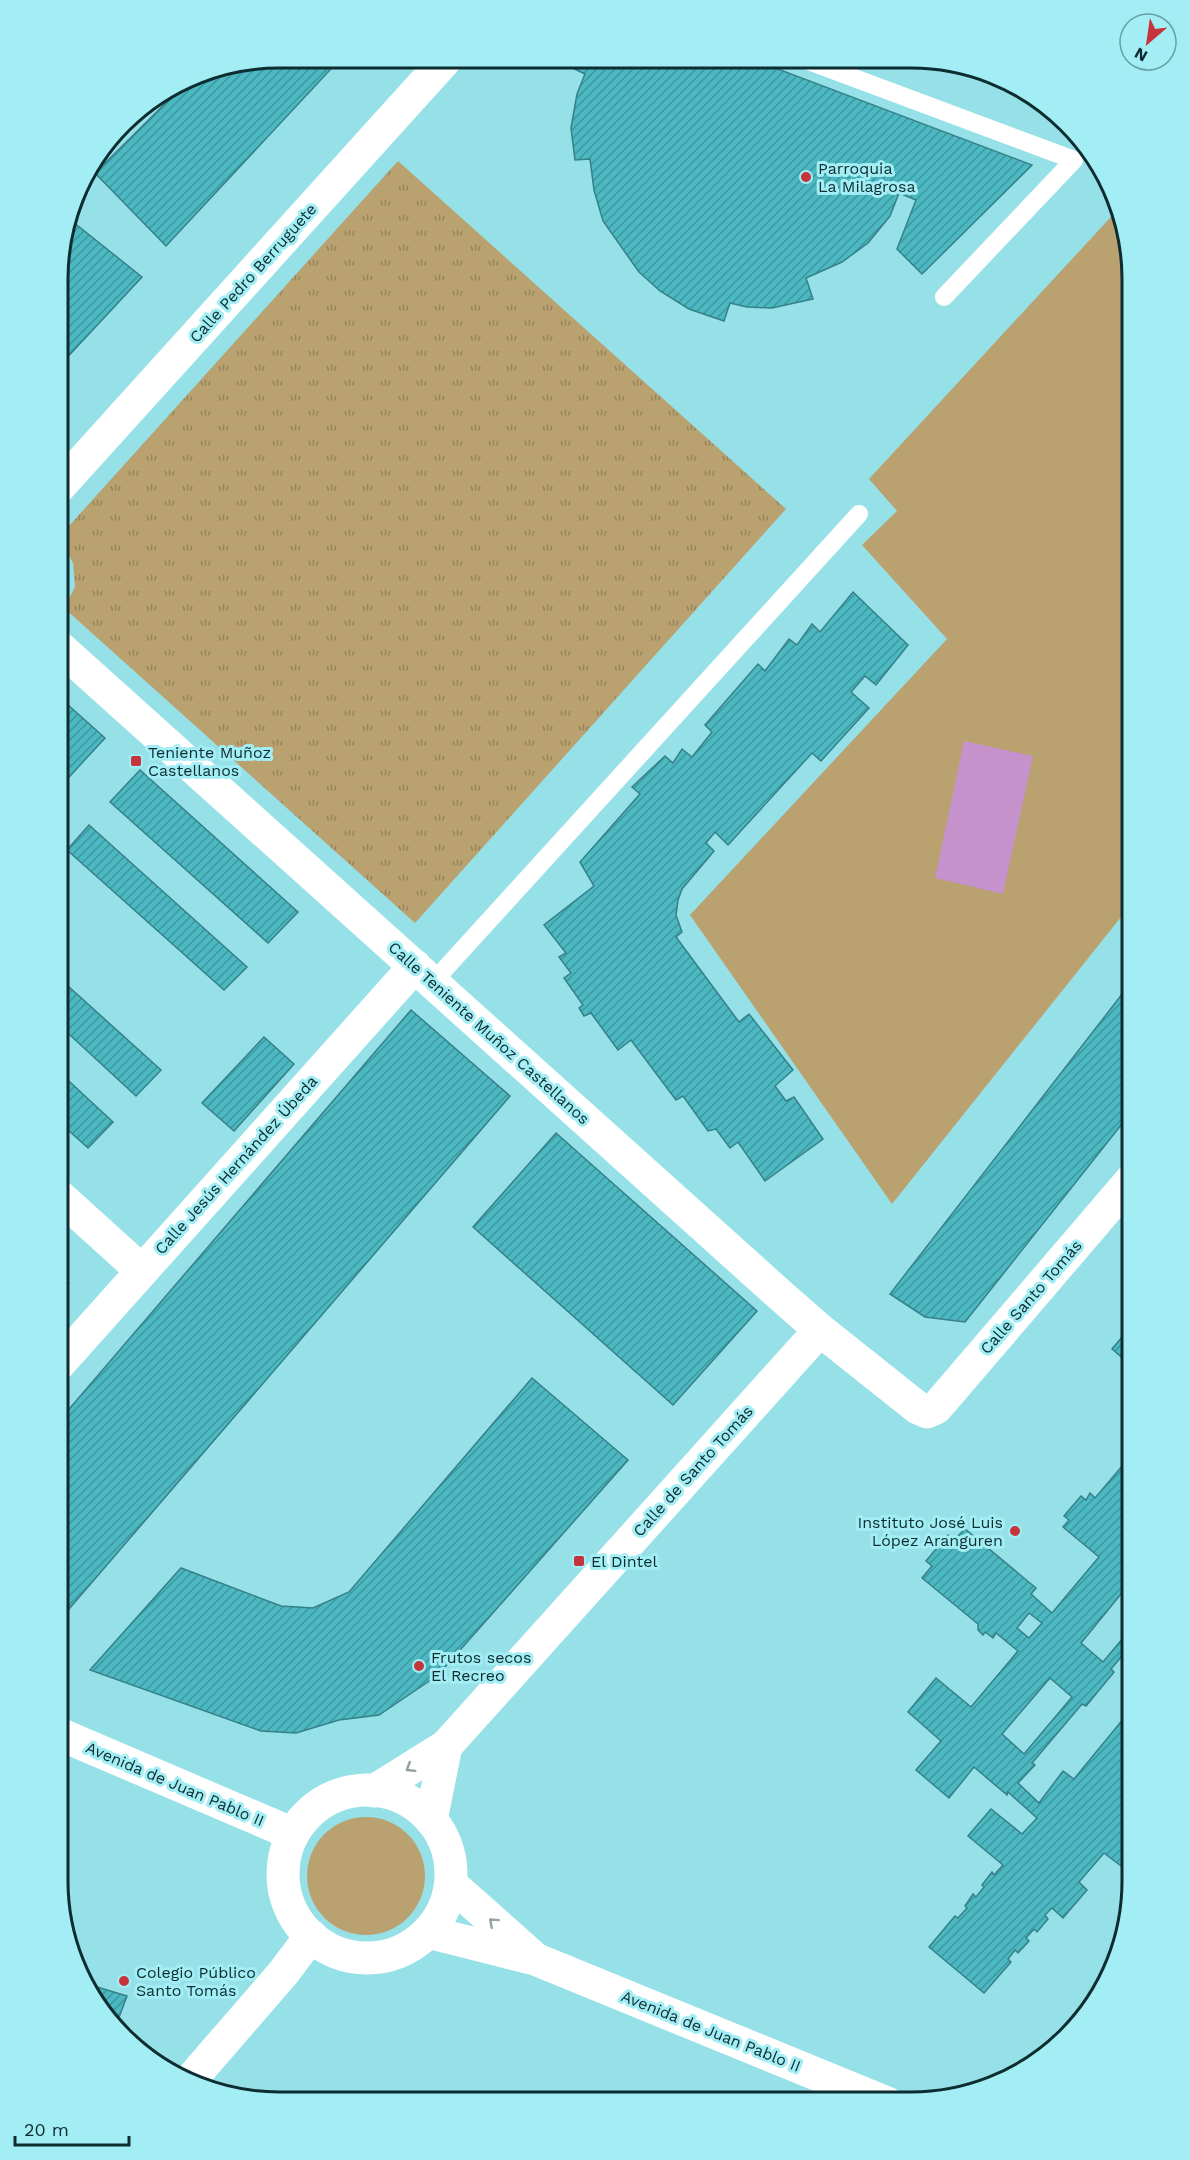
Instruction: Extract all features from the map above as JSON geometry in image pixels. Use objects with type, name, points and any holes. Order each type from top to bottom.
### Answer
[{"type":"street","name":"Calle Pedro Berruguete","points":[[68,477],[438,68]]},
{"type":"street","name":"Calle Teniente Muñoz Castellanos","points":[[68,655],[820,1330],[918,1408],[927,1412]]},
{"type":"street","name":"Calle Jesús Hernández Úbeda","points":[[68,1354],[142,1271],[424,974]]},
{"type":"street","name":"Calle Santo Tomás","points":[[927,1412],[936,1408],[1122,1190]]},
{"type":"street","points":[[68,1204],[142,1271]]},
{"type":"street","name":"Calle de Santo Tomás","points":[[374,1791],[446,1746],[820,1330]]},
{"type":"street","name":"Avenida de Juan Pablo II","points":[[68,1738],[293,1834]]},
{"type":"street","points":[[431,1820],[446,1746]]},
{"type":"street","points":[[374,1791],[391,1793],[406,1800],[431,1820],[448,1850],[451,1884],[443,1910],[428,1932],[418,1941],[401,1950],[383,1957],[370,1958],[345,1955],[333,1950],[302,1927],[294,1915],[284,1888],[283,1875],[284,1860],[293,1834],[308,1814],[327,1800],[351,1792],[374,1791]]},
{"type":"street","name":"Avenida de Juan Pablo II","points":[[451,1884],[535,1959]]},
{"type":"street","name":"Avenida de Juan Pablo II","points":[[428,1932],[535,1959],[860,2092]]},
{"type":"street","points":[[195,2075],[312,1936]]},
{"type":"lane","points":[[827,68],[1074,160],[944,297]]},
{"type":"lane","points":[[424,974],[859,514]]},
{"type":"green space","points":[[398,161],[786,509],[415,923],[68,612],[68,600],[75,587],[73,563],[68,554],[68,527]]},
{"type":"green space","points":[[1112,215],[1121,251],[1123,278],[1123,915],[892,1204],[690,915],[947,639],[862,545],[897,511],[869,479]]},
{"type":"green space","points":[[366,1817],[389,1821],[408,1834],[421,1853],[425,1876],[421,1899],[408,1918],[389,1931],[366,1935],[343,1931],[324,1918],[311,1899],[307,1876],[311,1853],[324,1834],[343,1821]]},
{"type":"shaded area","points":[[964,741],[1033,756],[1003,894],[935,878]]},
{"type":"building","points":[[332,68],[166,246],[96,174],[172,96],[185,89],[224,75],[251,69]]},
{"type":"building","name":"Parroquia La Milagrosa","points":[[572,68],[775,68],[1032,165],[922,274],[897,249],[916,200],[899,193],[890,216],[868,243],[842,262],[806,278],[813,299],[772,308],[747,307],[730,303],[724,321],[689,309],[660,291],[639,272],[603,221],[594,190],[590,159],[575,160],[571,128],[577,94],[585,74]]},
{"type":"building","points":[[75,224],[142,277],[68,356],[68,265]]},
{"type":"building","points":[[853,592],[908,645],[876,685],[865,676],[851,692],[869,708],[821,761],[812,753],[728,845],[715,832],[706,843],[714,851],[682,889],[678,900],[676,915],[682,932],[676,937],[739,1022],[749,1014],[793,1070],[775,1086],[786,1101],[794,1097],[823,1139],[765,1181],[738,1142],[730,1148],[716,1129],[708,1131],[683,1096],[676,1100],[631,1040],[618,1050],[591,1013],[584,1016],[579,1008],[583,1005],[564,978],[571,973],[559,957],[566,953],[544,925],[594,886],[580,862],[640,794],[632,787],[665,756],[673,763],[682,749],[692,757],[712,732],[705,725],[758,664],[765,671],[789,639],[797,645],[812,624],[820,632]]},
{"type":"building","points":[[68,705],[105,738],[68,778]]},
{"type":"building","points":[[140,770],[298,912],[268,943],[110,802]]},
{"type":"building","points":[[89,825],[247,967],[224,990],[68,849]]},
{"type":"building","points":[[68,986],[161,1070],[136,1096],[68,1033]]},
{"type":"building","points":[[1123,993],[1122,1123],[965,1322],[925,1317],[890,1294]]},
{"type":"building","points":[[411,1010],[510,1096],[68,1610],[68,1410]]},
{"type":"building","points":[[264,1037],[294,1064],[234,1131],[202,1103]]},
{"type":"building","points":[[68,1080],[113,1122],[88,1148],[68,1130]]},
{"type":"building","points":[[556,1133],[757,1311],[673,1405],[473,1227]]},
{"type":"building","points":[[1122,1337],[1122,1358],[1112,1349]]},
{"type":"building","points":[[532,1378],[628,1460],[438,1675],[379,1715],[339,1720],[296,1733],[261,1731],[90,1670],[181,1568],[281,1606],[313,1608],[349,1592]]},
{"type":"building","points":[[1122,1466],[1122,1593],[1081,1643],[1103,1662],[1122,1639],[1122,1656],[1111,1669],[1114,1672],[1086,1706],[1082,1704],[1032,1763],[1035,1765],[1018,1783],[1039,1803],[1063,1771],[1074,1779],[1122,1720],[1122,1867],[1104,1853],[1079,1882],[1087,1890],[1063,1918],[1052,1908],[1045,1915],[1048,1919],[1037,1932],[1034,1929],[1026,1938],[1029,1941],[1018,1953],[1015,1950],[1008,1959],[1011,1962],[984,1993],[929,1947],[955,1916],[958,1918],[967,1908],[965,1906],[973,1894],[976,1897],[992,1872],[994,1875],[1003,1865],[968,1836],[991,1809],[1022,1834],[1037,1818],[1008,1792],[1007,1795],[974,1767],[949,1798],[916,1770],[941,1741],[908,1712],[936,1678],[971,1707],[1018,1651],[996,1633],[993,1638],[985,1632],[983,1635],[978,1630],[978,1624],[922,1578],[932,1566],[926,1561],[948,1535],[954,1540],[965,1529],[1036,1588],[1031,1594],[1052,1613],[1099,1557],[1063,1527],[1069,1520],[1064,1516],[1081,1496],[1086,1500],[1090,1493],[1095,1498]],"holes":[[[1029,1613],[1042,1623],[1029,1638],[1017,1628]],[[1050,1678],[1072,1697],[1024,1754],[1002,1734]]]},
{"type":"building","points":[[96,1987],[127,1996],[118,2019]]},
{"type":"place","name":"Parroquia La Milagrosa","points":[[806,177]]},
{"type":"place","name":"Teniente Muñoz Castellanos","points":[[136,761]]},
{"type":"place","name":"Instituto José Luis López Aranguren","points":[[1015,1531]]},
{"type":"place","name":"El Dintel","points":[[579,1561]]},
{"type":"place","name":"Frutos secos El Recreo","points":[[419,1666]]},
{"type":"place","name":"Colegio Público Santo Tomás","points":[[124,1981]]}]
